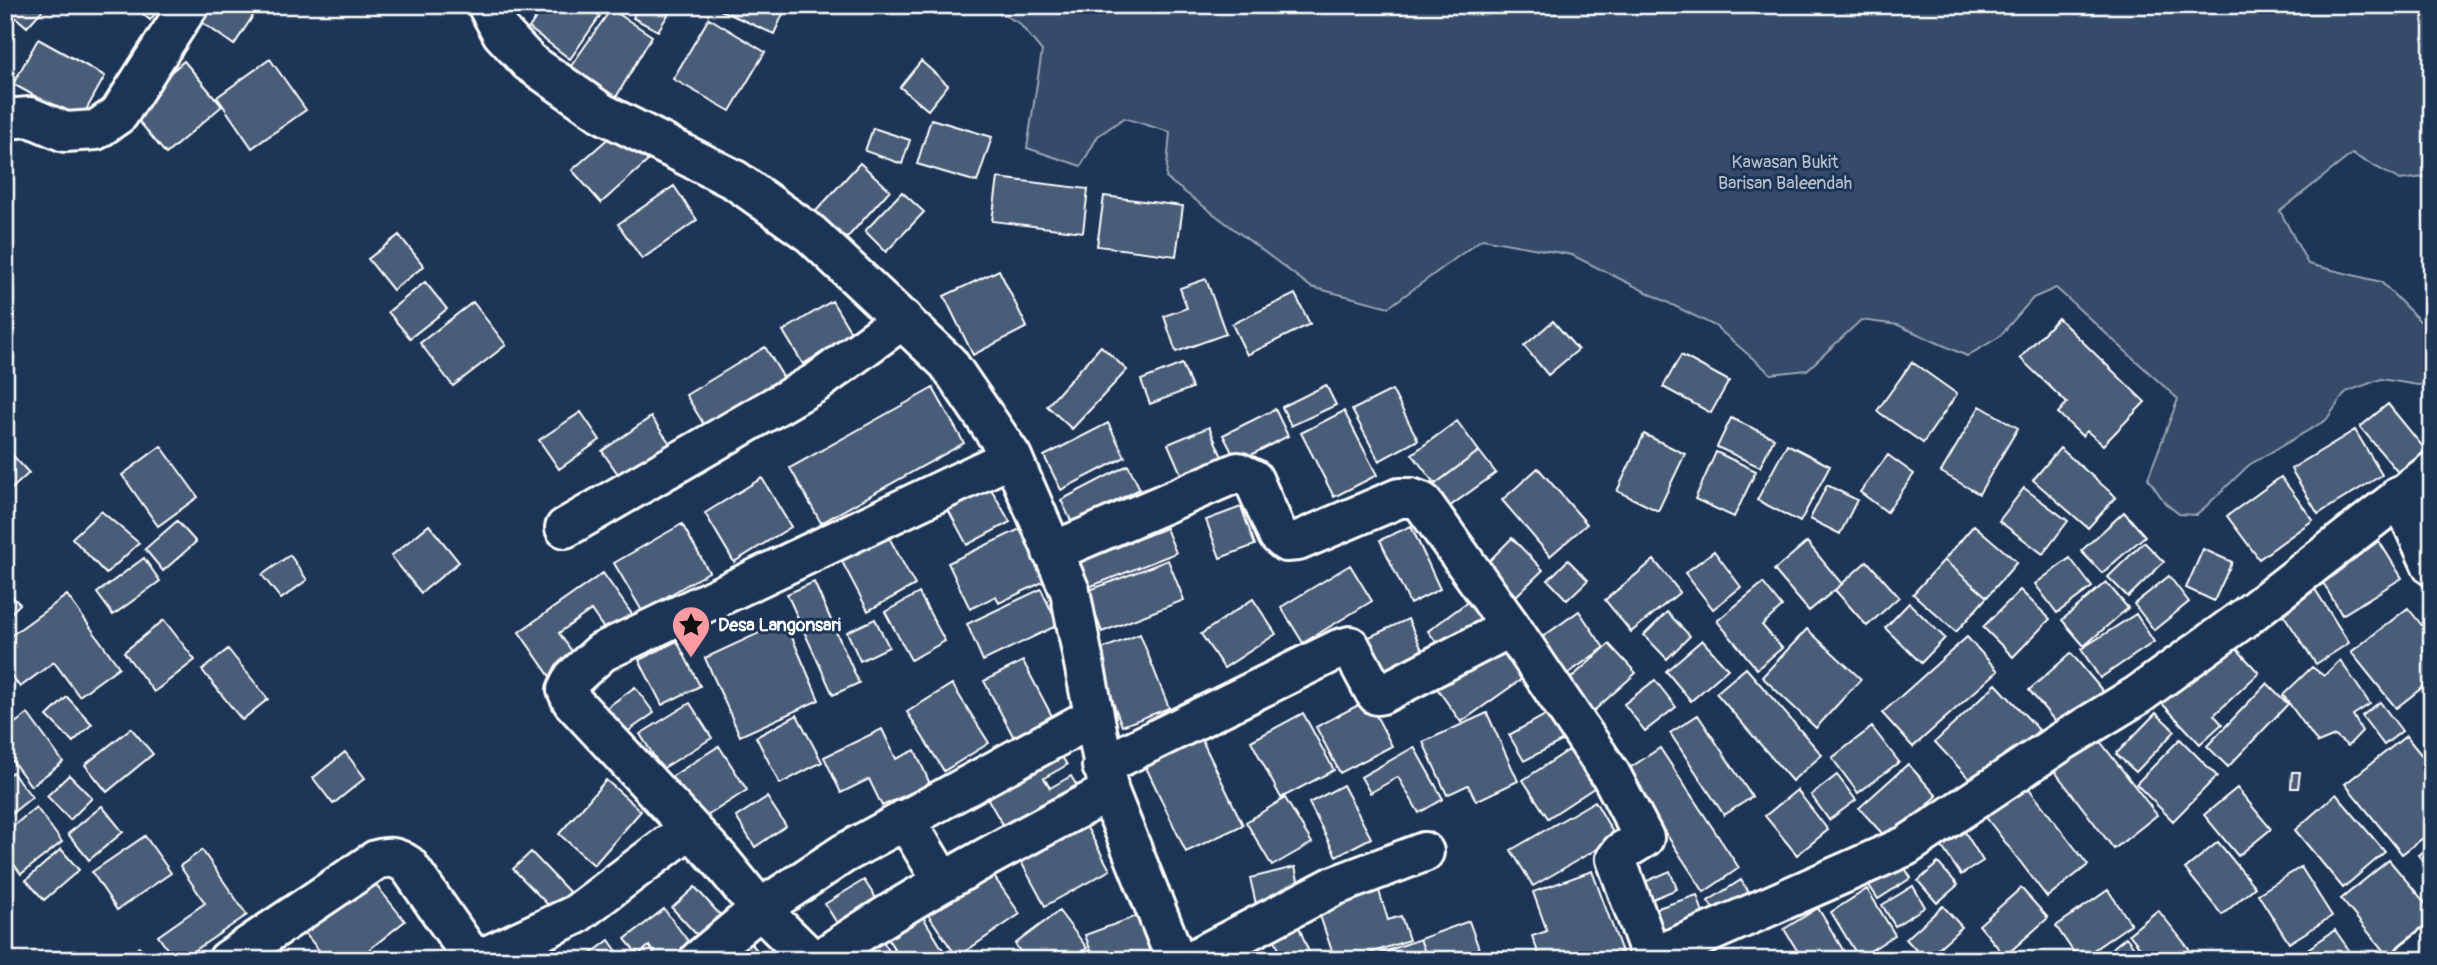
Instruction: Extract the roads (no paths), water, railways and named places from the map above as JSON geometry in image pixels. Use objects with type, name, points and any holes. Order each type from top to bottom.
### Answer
[{"type":"street","points":[[5,118],[30,117],[65,132],[96,130],[119,114],[189,5]]},
{"type":"street","points":[[487,5],[502,33],[529,62],[602,113],[735,180],[811,234],[948,363],[1012,457],[1069,592],[1106,779],[1176,960]]},
{"type":"street","points":[[565,528],[817,382],[903,319]]},
{"type":"street","points":[[812,960],[760,909],[720,860],[572,701],[567,690],[572,678],[602,652],[1012,457]]},
{"type":"street","points":[[1052,552],[1238,472],[1253,479],[1278,535],[1286,542],[1298,541],[1399,498],[1422,502],[1611,775],[1644,838],[1621,852],[1616,859],[1650,959],[1906,846],[2061,742],[2138,695],[2243,618],[2432,472]]},
{"type":"street","points":[[2400,495],[2432,566]]},
{"type":"street","points":[[819,960],[877,919],[943,882],[1106,779],[1339,649],[1350,646],[1377,695],[1511,627]]},
{"type":"street","points":[[699,960],[760,909],[844,854],[1093,718]]},
{"type":"street","points":[[905,819],[943,882]]},
{"type":"street","points":[[228,960],[376,860],[387,857],[397,858],[408,865],[476,960],[575,915],[690,829]]},
{"type":"street","points":[[1192,960],[1334,886],[1424,852]]},
{"type":"street","points":[[2414,960],[2432,946]]},
{"type":"place","name":"Desa Langonsari","points":[[691,659]]},
{"type":"park label","name":"Kawasan Bukit Barisan Baleendah","points":[[1785,172]]}]
